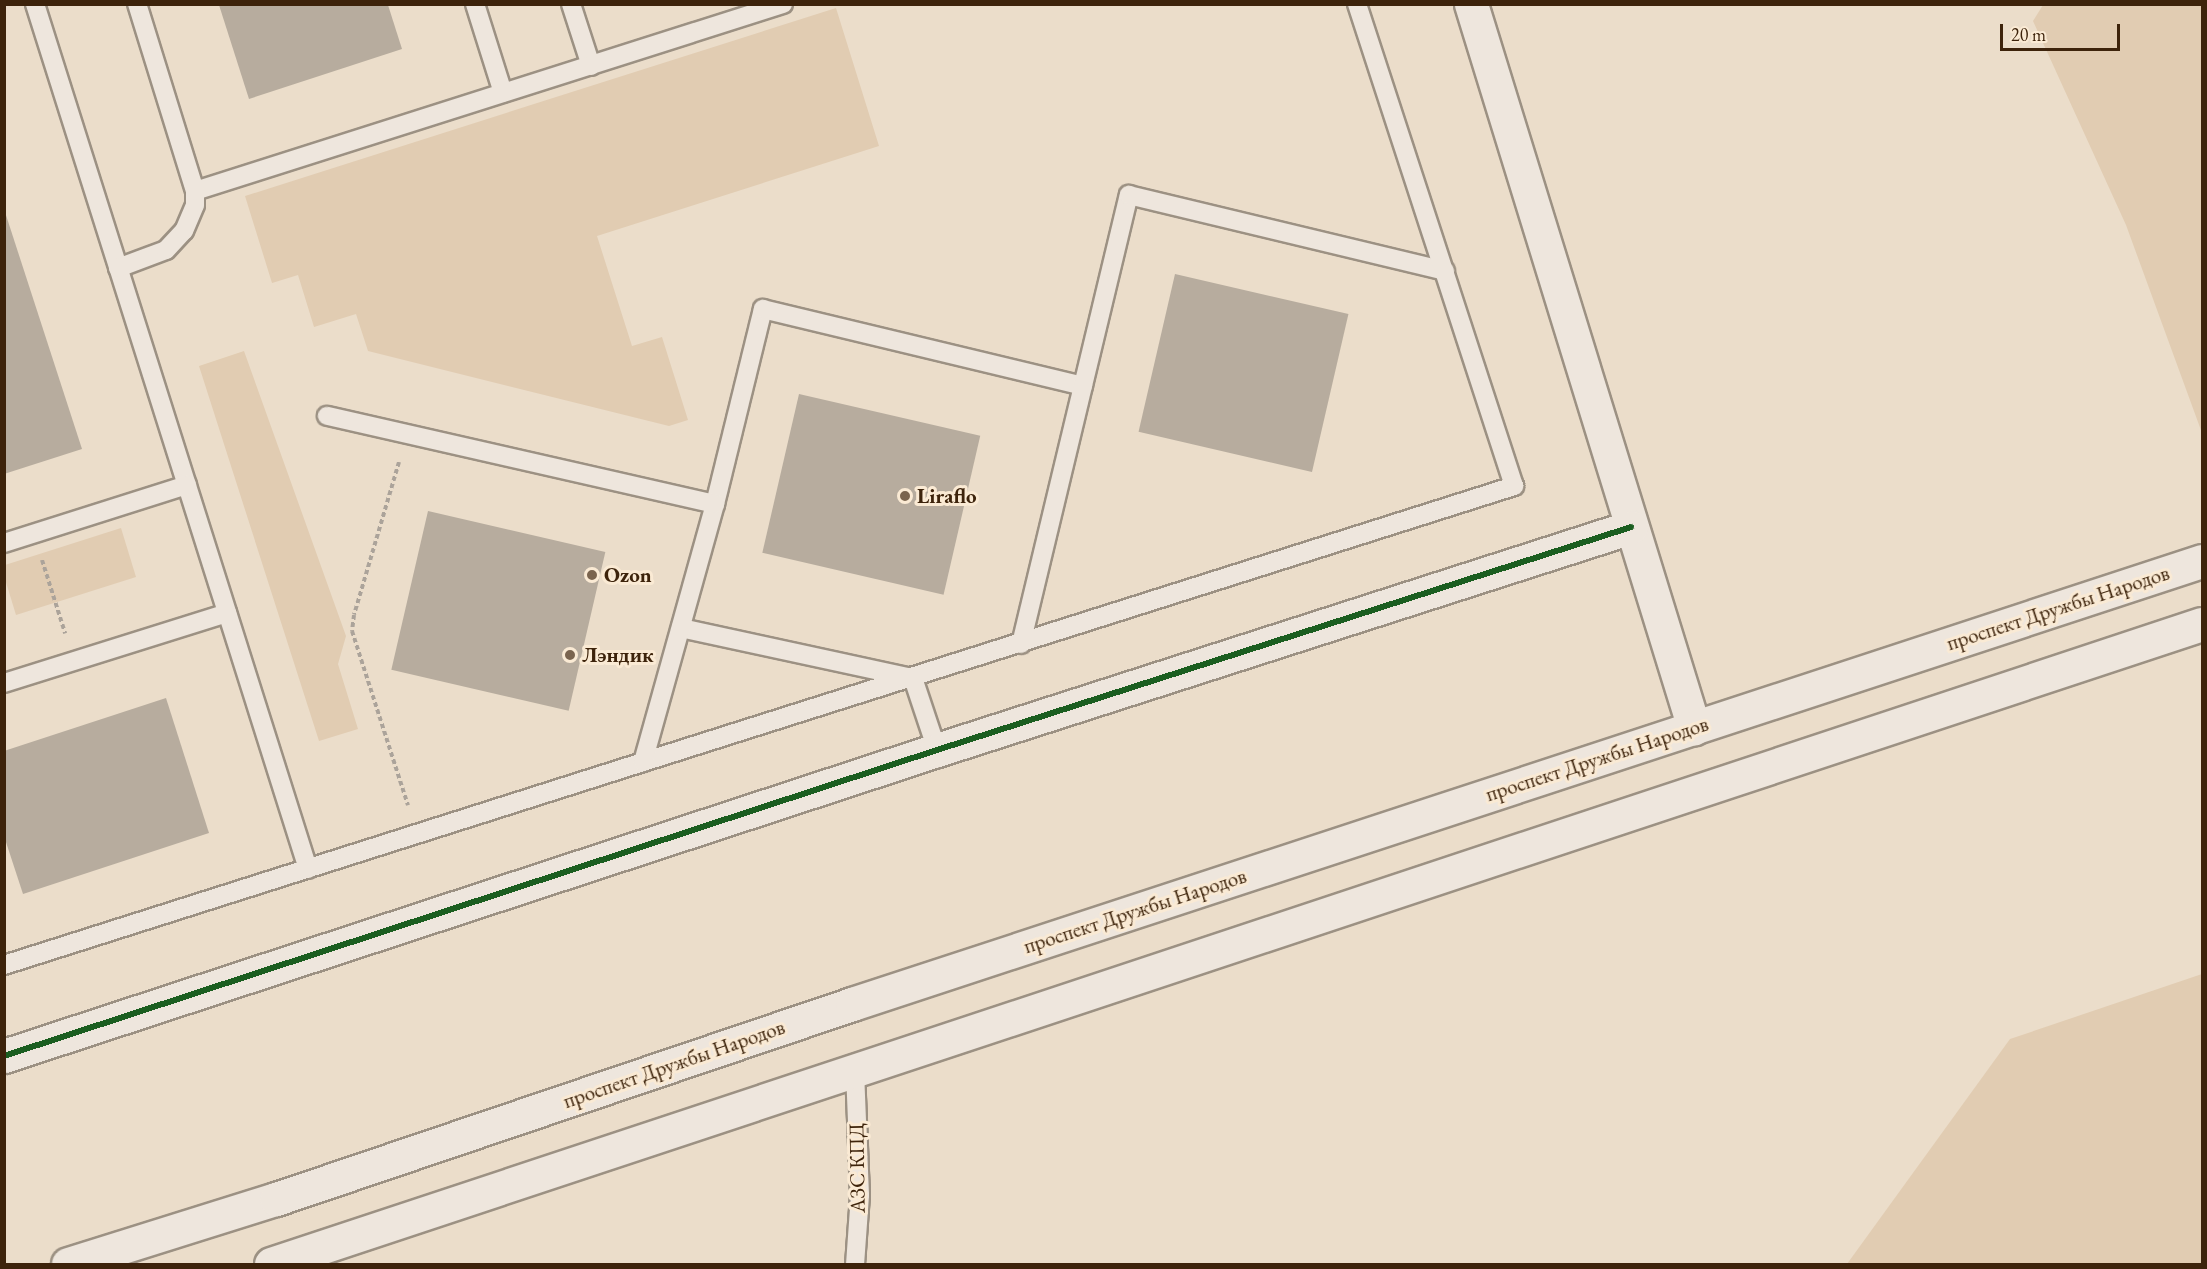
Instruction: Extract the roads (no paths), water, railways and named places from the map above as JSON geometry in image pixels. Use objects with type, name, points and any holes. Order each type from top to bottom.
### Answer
[{"type":"main road","points":[[1471,4],[1630,527],[1694,728]]},
{"type":"main road","points":[[4,1056],[937,750],[1630,527]]},
{"type":"main road","name":"проспект Дружбы Народов","points":[[68,1264],[288,1195],[863,1000],[2202,561]]},
{"type":"main road","points":[[271,1264],[2202,624]]},
{"type":"lane","points":[[35,4],[308,869]]},
{"type":"lane","points":[[118,268],[154,256],[177,240],[191,220],[195,191],[137,4]]},
{"type":"lane","points":[[475,4],[503,93]]},
{"type":"lane","points":[[571,4],[591,66]]},
{"type":"lane","points":[[195,191],[783,4]]},
{"type":"lane","points":[[4,965],[1514,486],[1357,4]]},
{"type":"lane","points":[[1021,644],[1129,195],[1444,271]]},
{"type":"lane","points":[[643,762],[715,504],[762,309],[1083,386]]},
{"type":"lane","points":[[327,416],[715,504]]},
{"type":"lane","points":[[4,543],[187,485]]},
{"type":"lane","points":[[4,683],[227,613]]},
{"type":"lane","points":[[681,628],[913,678]]},
{"type":"lane","points":[[913,678],[937,750]]},
{"type":"lane","name":"АЗС КПД","points":[[855,1071],[860,1195],[855,1264]]},
{"type":"place","name":"Liraflo","points":[[905,496]]},
{"type":"place","name":"Ozon","points":[[592,575]]},
{"type":"place","name":"Лэндик","points":[[570,655]]}]
